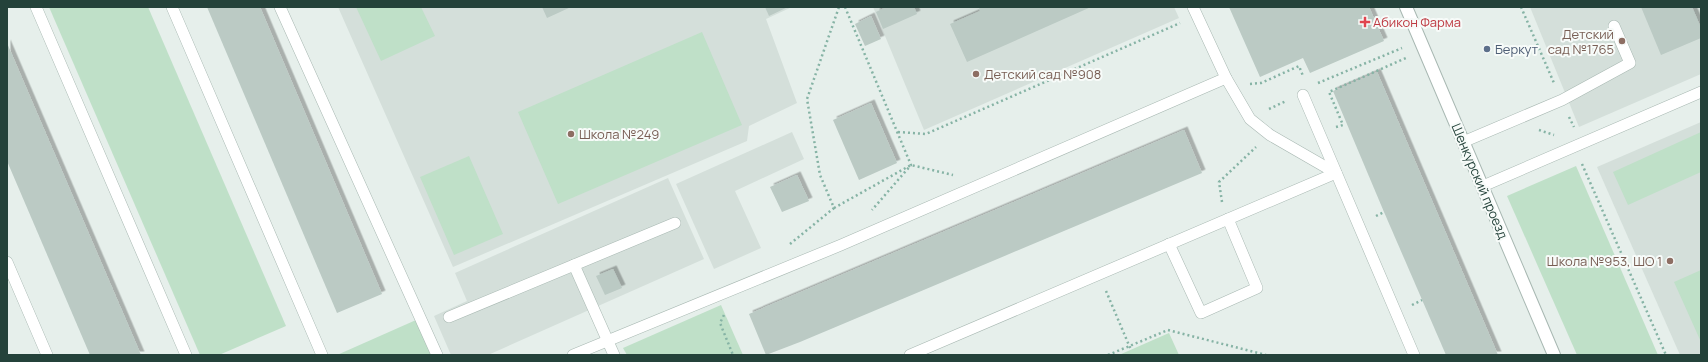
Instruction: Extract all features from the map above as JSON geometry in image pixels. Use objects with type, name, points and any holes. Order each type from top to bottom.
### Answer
[{"type":"street","name":"Шенкурский проезд","points":[[1406,7],[1554,355]]},
{"type":"lane","points":[[36,7],[186,355]]},
{"type":"lane","points":[[172,7],[322,355]]},
{"type":"lane","points":[[280,7],[437,355]]},
{"type":"lane","points":[[1193,7],[1226,78],[1250,119],[1270,135],[1336,173]]},
{"type":"lane","points":[[1463,142],[1562,100],[1630,63],[1614,26]]},
{"type":"lane","points":[[573,355],[841,245],[1226,78]]},
{"type":"lane","points":[[1306,92],[1320,134],[1336,173],[1414,355]]},
{"type":"lane","points":[[1483,186],[1701,92]]},
{"type":"lane","points":[[910,355],[1336,173]]},
{"type":"lane","points":[[1169,244],[1201,313],[1257,288],[1226,220]]},
{"type":"lane","points":[[449,317],[675,222]]},
{"type":"lane","points":[[7,262],[47,355]]},
{"type":"lane","points":[[574,265],[614,355]]},
{"type":"path","points":[[834,208],[820,175],[807,99],[839,7]]},
{"type":"path","points":[[845,7],[911,165]]},
{"type":"path","points":[[1521,7],[1562,100],[1578,145],[1666,355]]},
{"type":"path","points":[[898,132],[926,134],[1185,20]]},
{"type":"path","points":[[1249,84],[1261,83],[1299,66],[1306,92],[1403,48]]},
{"type":"path","points":[[1320,134],[1345,124],[1329,92],[1407,58]]},
{"type":"path","points":[[1226,220],[1219,182],[1270,135]]},
{"type":"path","points":[[871,211],[911,165]]},
{"type":"path","points":[[785,248],[834,208],[911,165],[986,182]]},
{"type":"path","points":[[1098,274],[1131,350]]},
{"type":"path","points":[[733,355],[720,323],[736,288]]},
{"type":"path","points":[[1108,355],[1168,330],[1266,355]]},
{"type":"shaded area","name":"Школа №249","points":[[338,7],[792,7],[766,19],[797,103],[749,126],[747,141],[453,267]]},
{"type":"shaded area","name":"Детский сад №908","points":[[873,7],[1174,7],[1179,18],[924,130]]},
{"type":"shaded area","name":"Детский сад №1765","points":[[1530,7],[1701,7],[1701,74],[1579,127]]},
{"type":"shaded area","name":"Школа №953, ШО 1","points":[[1701,122],[1701,355],[1680,355],[1597,167]]},
{"type":"shaded area","points":[[792,132],[804,159],[735,191],[761,248],[714,269],[676,184]]},
{"type":"shaded area","points":[[668,178],[704,259],[488,355],[451,355],[434,316],[467,301],[455,273]]},
{"type":"green space","points":[[49,7],[148,7],[286,326],[219,355],[200,355]]},
{"type":"green space","points":[[356,7],[421,7],[435,36],[381,61]]},
{"type":"green space","points":[[702,32],[742,125],[558,204],[518,112]]},
{"type":"green space","points":[[1701,132],[1701,172],[1628,205],[1613,172]]},
{"type":"green space","points":[[469,156],[503,234],[454,255],[420,177]]},
{"type":"green space","points":[[1576,166],[1658,355],[1577,355],[1507,196]]},
{"type":"green space","points":[[1701,270],[1701,342],[1674,282]]},
{"type":"green space","points":[[721,305],[743,355],[627,355],[623,348]]},
{"type":"green space","points":[[416,320],[432,355],[337,355]]},
{"type":"green space","points":[[1169,333],[1179,355],[1119,355]]},
{"type":"building","points":[[207,7],[260,7],[382,294],[337,313]]},
{"type":"building","points":[[542,7],[571,7],[547,18]]},
{"type":"building","points":[[765,7],[788,7],[769,16]]},
{"type":"building","points":[[886,7],[914,7],[917,14],[883,29],[876,12]]},
{"type":"building","points":[[979,7],[1091,7],[967,62],[950,24],[980,11]]},
{"type":"building","points":[[1229,7],[1369,7],[1384,41],[1310,73],[1303,58],[1260,77]]},
{"type":"building","points":[[1641,7],[1692,7],[1701,28],[1701,38],[1661,55]]},
{"type":"building","points":[[871,16],[881,39],[865,46],[855,24]]},
{"type":"building","points":[[7,43],[141,355],[90,355],[7,161]]},
{"type":"building","points":[[1377,72],[1498,355],[1446,355],[1384,212],[1333,91]]},
{"type":"building","points":[[871,103],[897,163],[859,180],[833,120]]},
{"type":"building","points":[[1184,130],[1202,173],[766,355],[749,314]]},
{"type":"building","points":[[797,175],[809,201],[782,212],[770,187]]},
{"type":"building","points":[[613,269],[622,288],[605,295],[596,276]]},
{"type":"place","name":"Абикон Фарма","points":[[1365,22]]},
{"type":"place","name":"Детский сад №1765","points":[[1622,41]]},
{"type":"place","name":"Беркут","points":[[1487,49]]},
{"type":"place","name":"Детский сад №908","points":[[976,74]]},
{"type":"place","name":"Школа №249","points":[[571,134]]},
{"type":"place","name":"Школа №953, ШО 1","points":[[1670,261]]}]
